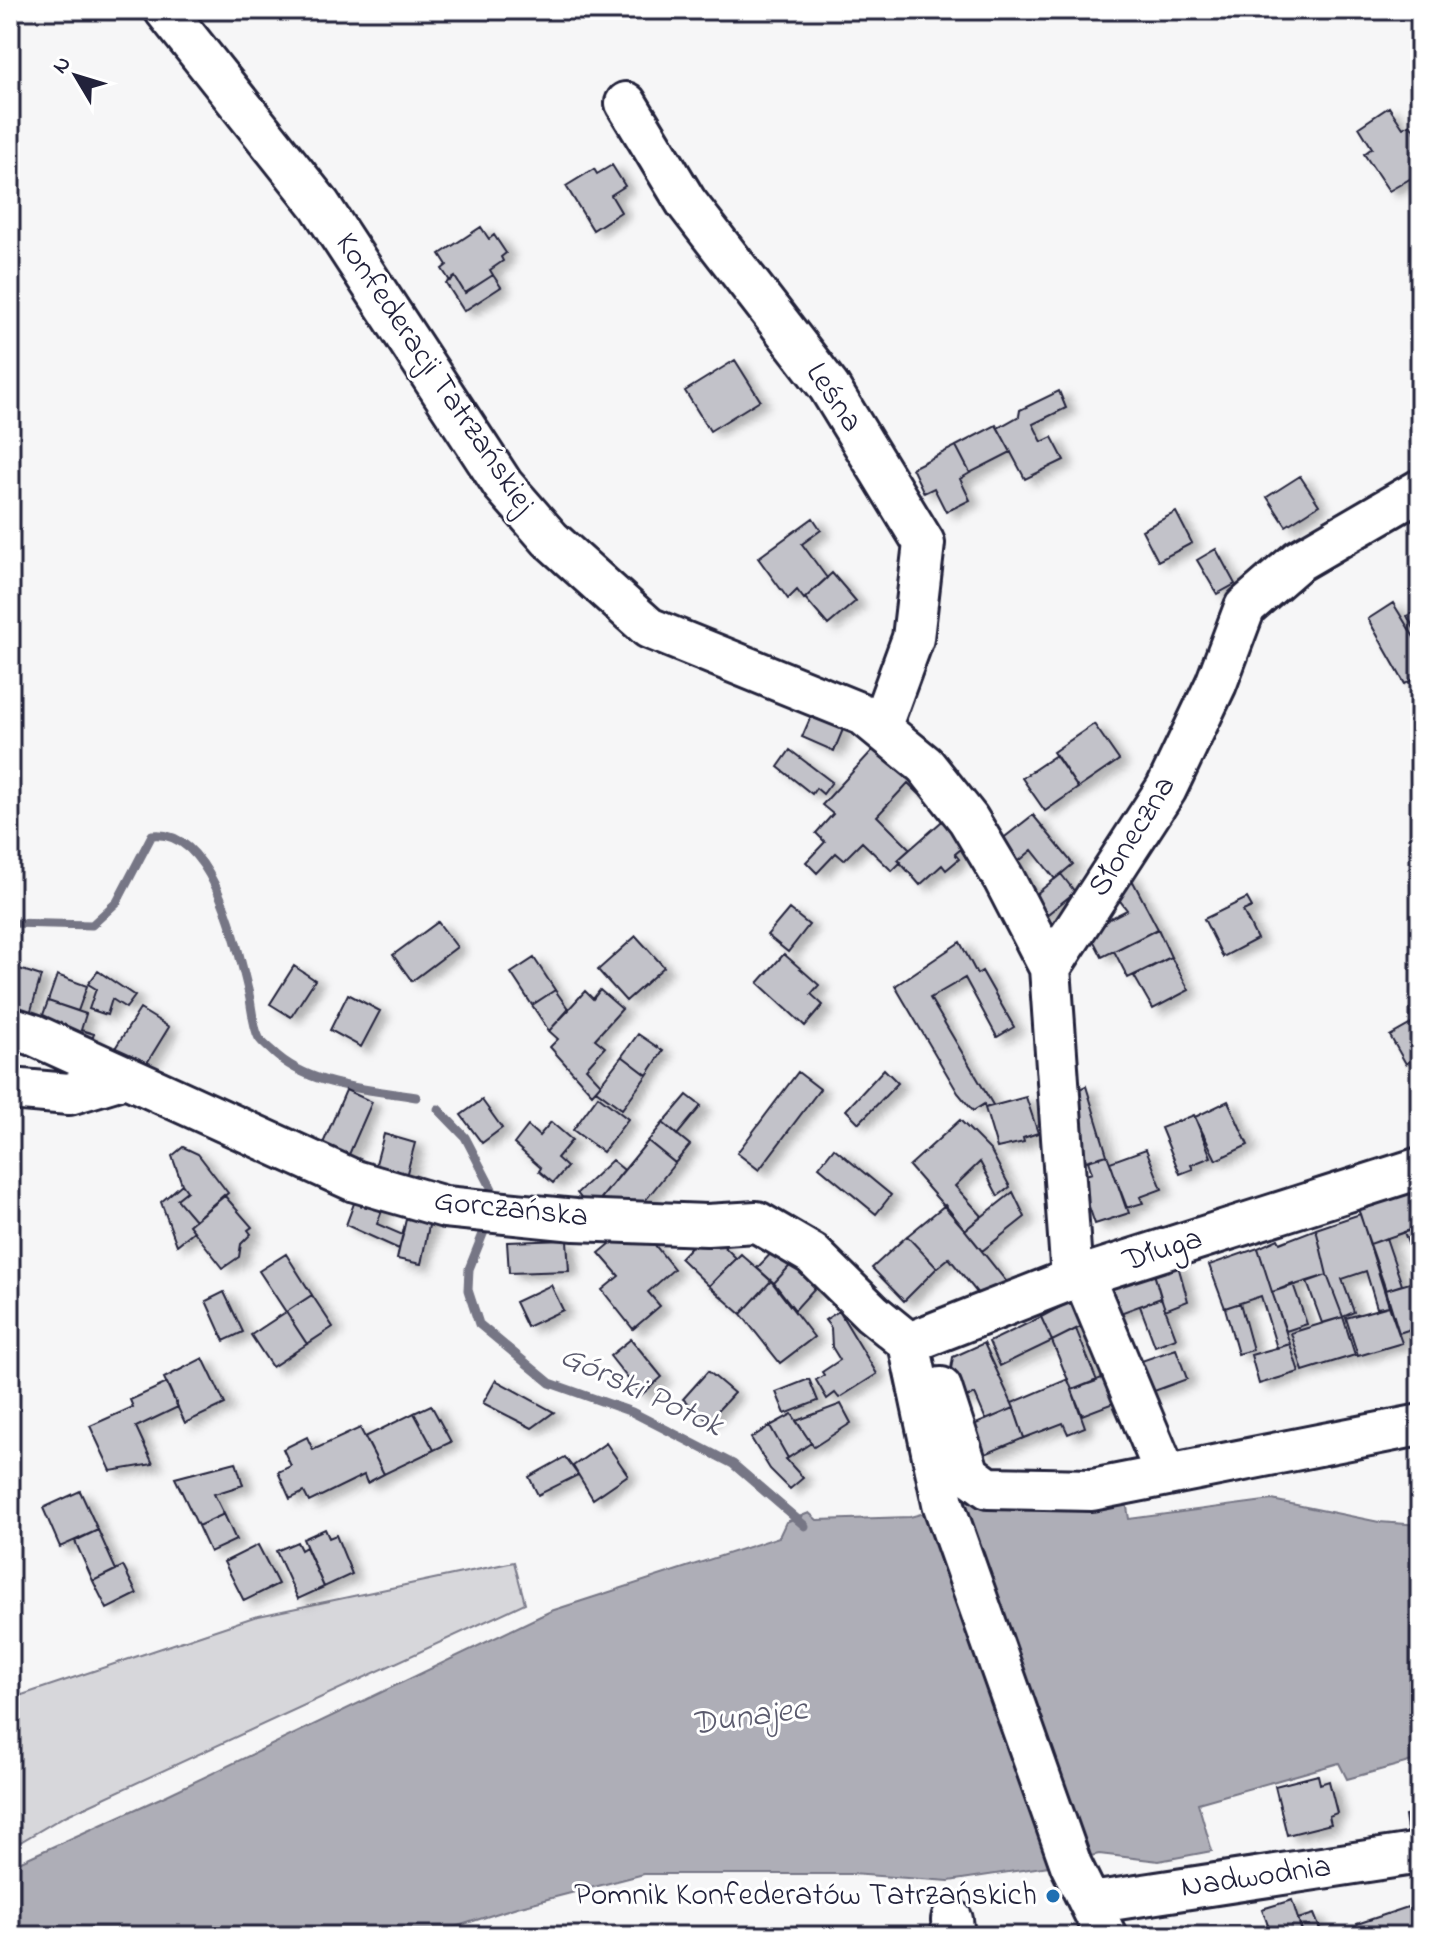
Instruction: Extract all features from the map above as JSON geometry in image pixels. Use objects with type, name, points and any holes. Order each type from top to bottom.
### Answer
[{"type":"street","name":"Konfederacji Tatrzańskiej","points":[[165,10],[320,205],[503,485],[550,539],[649,628],[864,715],[925,765],[968,819],[1004,879],[1050,968]]},
{"type":"street","name":"Leśna","points":[[626,103],[686,202],[829,387],[924,543],[913,638],[880,728]]},
{"type":"street","name":"Słoneczna","points":[[1050,968],[1166,789],[1216,684],[1245,607],[1298,561],[1420,490]]},
{"type":"street","points":[[1050,968],[1078,1278],[1166,1475]]},
{"type":"street","name":"Gorczańska","points":[[10,1027],[34,1035],[355,1181],[445,1207],[575,1220],[707,1225],[757,1222],[812,1254],[872,1313],[909,1343]]},
{"type":"street","points":[[10,1089],[69,1094],[125,1077]]},
{"type":"street","name":"Długa","points":[[909,1343],[1078,1278],[1420,1168]]},
{"type":"street","points":[[909,1343],[943,1503],[1071,1865],[1099,1919]]},
{"type":"street","points":[[917,1384],[941,1388],[969,1474],[988,1488],[1092,1490],[1420,1425]]},
{"type":"street","name":"Nadwodnia","points":[[1099,1919],[1420,1853]]},
{"type":"shaded area","points":[[514,1562],[525,1603],[63,1817],[10,1848],[10,1699],[254,1617]]},
{"type":"water","name":"Dunajec","points":[[1272,1500],[1379,1522],[1420,1525],[1420,1759],[1347,1779],[1339,1763],[1198,1803],[1212,1851],[1159,1861],[1099,1854],[1049,1866],[949,1881],[851,1874],[644,1874],[517,1907],[427,1936],[10,1936],[10,1866],[167,1795],[551,1611],[779,1537],[786,1522],[809,1513],[817,1520],[910,1517],[969,1501],[1126,1501],[1129,1519]]},
{"type":"building","points":[[1389,107],[1403,128],[1410,124],[1420,139],[1420,173],[1389,191],[1364,154],[1372,148],[1359,127]]},
{"type":"building","points":[[612,165],[625,186],[611,195],[621,212],[593,230],[566,186],[594,169],[597,174]]},
{"type":"building","points":[[481,227],[489,239],[494,235],[506,253],[501,257],[503,261],[490,270],[493,275],[465,293],[455,277],[450,281],[442,269],[447,265],[440,254]]},
{"type":"building","points":[[493,275],[501,287],[464,311],[446,283],[455,277],[465,293]]},
{"type":"building","points":[[735,360],[760,400],[710,431],[685,391]]},
{"type":"building","points":[[1059,391],[1066,408],[1033,424],[1042,442],[1052,437],[1064,460],[1025,479],[998,428],[1019,416],[1020,410]]},
{"type":"building","points":[[996,425],[1011,452],[970,473],[956,446]]},
{"type":"building","points":[[956,446],[970,473],[960,479],[970,500],[946,512],[934,488],[924,493],[912,468]]},
{"type":"building","points":[[1300,476],[1319,505],[1286,526],[1267,497]]},
{"type":"building","points":[[1176,512],[1192,543],[1158,561],[1142,530]]},
{"type":"building","points":[[813,518],[821,530],[802,544],[827,578],[804,599],[797,590],[788,599],[758,558]]},
{"type":"building","points":[[1216,549],[1235,584],[1217,594],[1197,560]]},
{"type":"building","points":[[832,573],[856,601],[828,625],[805,598]]},
{"type":"building","points":[[1393,603],[1420,647],[1420,675],[1405,684],[1368,619]]},
{"type":"building","points":[[1420,609],[1420,639],[1407,616]]},
{"type":"building","points":[[812,714],[844,727],[834,751],[802,737]]},
{"type":"building","points":[[1094,724],[1119,760],[1078,788],[1053,752]]},
{"type":"building","points":[[881,741],[928,788],[920,795],[908,783],[877,816],[910,849],[892,871],[862,842],[844,860],[836,853],[817,873],[806,862],[825,842],[816,833],[833,814],[822,805]]},
{"type":"building","points":[[790,750],[832,782],[823,794],[816,788],[812,794],[778,767]]},
{"type":"building","points":[[1056,755],[1078,788],[1045,811],[1022,778]]},
{"type":"building","points":[[949,815],[971,841],[955,854],[959,859],[946,870],[942,865],[920,885],[898,860]]},
{"type":"building","points":[[1033,815],[1073,864],[1055,879],[1032,850],[1018,862],[1034,891],[1023,900],[992,847]]},
{"type":"building","points":[[1128,872],[1158,929],[1102,957],[1088,930],[1127,910],[1111,889]]},
{"type":"building","points":[[1061,874],[1075,892],[1039,921],[1025,903]]},
{"type":"building","points":[[1247,898],[1252,907],[1243,911],[1257,939],[1223,957],[1204,919]]},
{"type":"building","points":[[789,909],[809,925],[788,952],[767,935]]},
{"type":"building","points":[[438,922],[457,947],[412,981],[393,955]]},
{"type":"building","points":[[1158,929],[1171,957],[1128,978],[1114,951]]},
{"type":"building","points":[[636,936],[664,967],[626,1001],[598,970]]},
{"type":"building","points":[[960,942],[977,974],[982,971],[1014,1027],[997,1037],[965,978],[930,998],[993,1105],[985,1108],[984,1104],[973,1111],[958,1093],[895,986]]},
{"type":"building","points":[[784,954],[819,985],[811,994],[823,1005],[805,1026],[758,983]]},
{"type":"building","points":[[1171,957],[1189,990],[1153,1009],[1134,976]]},
{"type":"building","points":[[534,958],[555,990],[532,1005],[511,973]]},
{"type":"building","points":[[10,966],[41,976],[28,1021],[10,1015],[16,984],[10,982]]},
{"type":"building","points":[[294,966],[315,980],[291,1017],[270,1004]]},
{"type":"building","points":[[98,971],[135,996],[126,1008],[112,999],[107,1015],[89,1009],[96,989],[88,984]]},
{"type":"building","points":[[57,975],[87,986],[78,1011],[48,1001]]},
{"type":"building","points":[[555,990],[569,1010],[549,1031],[532,1005]]},
{"type":"building","points":[[600,990],[622,1009],[595,1039],[605,1047],[586,1068],[601,1084],[592,1094],[550,1047],[558,1039],[549,1031],[585,991],[593,999]]},
{"type":"building","points":[[348,994],[380,1011],[361,1047],[330,1030]]},
{"type":"building","points":[[48,1001],[86,1014],[81,1030],[94,1034],[90,1045],[39,1026]]},
{"type":"building","points":[[140,1009],[169,1027],[142,1071],[112,1053]]},
{"type":"building","points":[[1420,1019],[1420,1056],[1406,1064],[1390,1036]]},
{"type":"building","points":[[638,1034],[663,1051],[647,1075],[622,1056]]},
{"type":"building","points":[[622,1056],[647,1075],[622,1109],[596,1090]]},
{"type":"building","points":[[884,1069],[898,1083],[859,1123],[846,1110]]},
{"type":"building","points":[[798,1072],[820,1089],[759,1170],[737,1153]]},
{"type":"building","points":[[1086,1086],[1107,1155],[1082,1162],[1075,1091]]},
{"type":"building","points":[[346,1090],[372,1102],[344,1166],[318,1155]]},
{"type":"building","points":[[687,1095],[701,1106],[677,1135],[663,1123]]},
{"type":"building","points":[[598,1096],[628,1119],[603,1152],[573,1130]]},
{"type":"building","points":[[1026,1097],[1038,1133],[1023,1138],[1024,1142],[997,1148],[985,1108]]},
{"type":"building","points":[[482,1100],[502,1128],[482,1143],[461,1115]]},
{"type":"building","points":[[1228,1101],[1248,1145],[1216,1160],[1195,1117]]},
{"type":"building","points":[[1194,1115],[1211,1157],[1191,1165],[1193,1169],[1180,1174],[1161,1128]]},
{"type":"building","points":[[960,1120],[991,1151],[1010,1187],[998,1196],[980,1162],[955,1186],[982,1216],[965,1230],[909,1166]]},
{"type":"building","points":[[551,1122],[572,1140],[557,1158],[567,1167],[553,1183],[514,1144],[528,1126],[539,1136]]},
{"type":"building","points":[[663,1123],[690,1145],[675,1163],[648,1141]]},
{"type":"building","points":[[384,1134],[415,1143],[405,1180],[374,1171]]},
{"type":"building","points":[[648,1141],[675,1163],[637,1211],[594,1207]]},
{"type":"building","points":[[183,1147],[198,1154],[228,1193],[195,1220],[177,1199],[187,1191],[172,1156]]},
{"type":"building","points":[[834,1148],[891,1195],[876,1214],[819,1167]]},
{"type":"building","points":[[1146,1149],[1162,1189],[1140,1197],[1143,1203],[1126,1208],[1110,1162]]},
{"type":"building","points":[[1107,1155],[1129,1213],[1095,1224],[1079,1177],[1092,1173],[1088,1161]]},
{"type":"building","points":[[612,1160],[624,1170],[594,1207],[588,1207],[577,1193]]},
{"type":"building","points":[[182,1184],[187,1191],[177,1199],[195,1220],[189,1225],[194,1231],[177,1245],[161,1202]]},
{"type":"building","points":[[1420,1188],[1420,1223],[1410,1192]]},
{"type":"building","points":[[359,1190],[386,1200],[377,1224],[403,1235],[399,1249],[346,1225]]},
{"type":"building","points":[[1013,1192],[1025,1217],[982,1251],[965,1230]]},
{"type":"building","points":[[1410,1192],[1420,1227],[1370,1244],[1358,1209]]},
{"type":"building","points":[[224,1195],[252,1227],[248,1230],[251,1234],[241,1244],[239,1257],[223,1268],[189,1225]]},
{"type":"building","points":[[945,1205],[1006,1281],[983,1300],[949,1258],[937,1268],[907,1236]]},
{"type":"building","points":[[409,1206],[432,1211],[421,1264],[397,1259]]},
{"type":"building","points":[[1360,1214],[1389,1306],[1377,1308],[1366,1271],[1342,1279],[1354,1312],[1343,1317],[1327,1275],[1316,1229]]},
{"type":"building","points":[[1420,1227],[1420,1275],[1419,1275],[1404,1232]]},
{"type":"building","points":[[1316,1229],[1327,1275],[1272,1292],[1258,1248]]},
{"type":"building","points":[[707,1230],[736,1258],[709,1286],[680,1258]]},
{"type":"building","points":[[622,1234],[650,1239],[674,1269],[648,1292],[660,1306],[633,1329],[602,1290],[619,1276],[599,1253]]},
{"type":"building","points":[[907,1236],[937,1268],[904,1301],[872,1268]]},
{"type":"building","points":[[1386,1238],[1402,1285],[1386,1290],[1370,1244]]},
{"type":"building","points":[[567,1240],[569,1271],[509,1273],[507,1242]]},
{"type":"building","points":[[779,1245],[799,1256],[774,1283],[757,1268]]},
{"type":"building","points":[[1258,1248],[1290,1344],[1277,1348],[1261,1296],[1225,1308],[1209,1265]]},
{"type":"building","points":[[286,1254],[312,1295],[286,1312],[259,1271]]},
{"type":"building","points":[[741,1254],[771,1281],[741,1314],[709,1286]]},
{"type":"building","points":[[799,1256],[823,1279],[795,1310],[774,1283]]},
{"type":"building","points":[[1177,1262],[1188,1301],[1165,1310],[1153,1270]]},
{"type":"building","points":[[1153,1270],[1161,1298],[1107,1318],[1098,1290]]},
{"type":"building","points":[[1327,1275],[1343,1317],[1322,1323],[1307,1282]]},
{"type":"building","points":[[1420,1280],[1420,1326],[1399,1333],[1386,1290]]},
{"type":"building","points":[[771,1281],[814,1337],[780,1363],[741,1314]]},
{"type":"building","points":[[1293,1284],[1307,1324],[1286,1331],[1272,1292]]},
{"type":"building","points":[[551,1285],[563,1310],[527,1327],[515,1302]]},
{"type":"building","points":[[224,1292],[243,1332],[224,1341],[206,1301]]},
{"type":"building","points":[[312,1295],[333,1327],[307,1344],[286,1312]]},
{"type":"building","points":[[1079,1297],[1091,1322],[1052,1341],[1041,1317]]},
{"type":"building","points":[[1161,1298],[1176,1338],[1155,1346],[1140,1306]]},
{"type":"building","points":[[1240,1303],[1253,1350],[1238,1354],[1225,1308]]},
{"type":"building","points":[[1389,1306],[1402,1343],[1358,1356],[1346,1318]]},
{"type":"building","points":[[839,1311],[877,1374],[839,1398],[835,1393],[827,1399],[816,1380],[840,1360],[832,1347],[831,1328],[825,1320]]},
{"type":"building","points":[[286,1312],[307,1344],[272,1367],[251,1335]]},
{"type":"building","points":[[1041,1317],[1052,1341],[1000,1366],[989,1342]]},
{"type":"building","points":[[1343,1317],[1355,1355],[1303,1371],[1291,1333]]},
{"type":"building","points":[[1076,1329],[1097,1381],[1072,1390],[1052,1341]]},
{"type":"building","points":[[631,1339],[662,1377],[641,1395],[610,1356]]},
{"type":"building","points":[[984,1343],[1014,1408],[986,1420],[975,1394],[961,1400],[950,1375],[953,1357]]},
{"type":"building","points":[[1290,1344],[1299,1372],[1259,1384],[1251,1355]]},
{"type":"building","points":[[1176,1349],[1187,1379],[1138,1397],[1127,1366]]},
{"type":"building","points":[[203,1358],[225,1404],[185,1423],[164,1378]]},
{"type":"building","points":[[708,1371],[734,1393],[708,1421],[683,1399]]},
{"type":"building","points":[[1114,1373],[1124,1399],[1082,1415],[1072,1390]]},
{"type":"building","points":[[809,1379],[818,1401],[785,1414],[776,1392]]},
{"type":"building","points":[[1068,1379],[1085,1427],[1068,1434],[1063,1423],[1024,1438],[1012,1403]]},
{"type":"building","points":[[496,1380],[554,1412],[532,1428],[483,1403]]},
{"type":"building","points":[[167,1383],[178,1407],[136,1427],[153,1464],[111,1471],[90,1426],[133,1407],[130,1400]]},
{"type":"building","points":[[841,1404],[851,1423],[814,1447],[796,1421]]},
{"type":"building","points":[[431,1405],[451,1442],[434,1450],[414,1413]]},
{"type":"building","points":[[1014,1408],[1024,1438],[983,1455],[971,1426]]},
{"type":"building","points":[[414,1413],[434,1450],[384,1474],[365,1437]]},
{"type":"building","points":[[792,1414],[811,1443],[788,1458],[770,1426]]},
{"type":"building","points":[[770,1426],[786,1459],[803,1478],[790,1489],[770,1469],[751,1438]]},
{"type":"building","points":[[360,1428],[384,1474],[367,1483],[364,1475],[309,1502],[304,1492],[290,1499],[278,1472],[291,1466],[283,1449],[307,1437],[313,1450]]},
{"type":"building","points":[[606,1443],[628,1475],[593,1499],[573,1466]]},
{"type":"building","points":[[565,1457],[578,1475],[538,1495],[529,1477]]},
{"type":"building","points":[[236,1462],[243,1485],[214,1494],[224,1514],[198,1526],[175,1478]]},
{"type":"building","points":[[80,1491],[98,1530],[60,1547],[43,1508]]},
{"type":"building","points":[[224,1514],[236,1540],[210,1552],[198,1526]]},
{"type":"building","points":[[325,1529],[329,1538],[336,1535],[352,1574],[324,1587],[303,1539]]},
{"type":"building","points":[[98,1530],[116,1570],[93,1581],[75,1541]]},
{"type":"building","points":[[297,1542],[301,1550],[306,1547],[324,1587],[298,1599],[276,1551]]},
{"type":"building","points":[[258,1545],[278,1584],[244,1601],[224,1562]]},
{"type":"building","points":[[123,1566],[137,1594],[107,1609],[93,1581]]},
{"type":"building","points":[[1318,1775],[1320,1784],[1329,1781],[1337,1813],[1329,1816],[1331,1824],[1287,1835],[1275,1786]]},
{"type":"building","points":[[1420,1813],[1420,1835],[1408,1837],[1405,1816]]},
{"type":"building","points":[[1292,1900],[1303,1935],[1286,1936],[1286,1933],[1272,1936],[1262,1909]]},
{"type":"building","points":[[1420,1903],[1420,1936],[1360,1936],[1357,1924]]},
{"type":"building","points":[[1314,1914],[1323,1936],[1304,1936],[1298,1919]]},
{"type":"waterway","name":"Górski Potok","points":[[10,923],[92,925],[117,902],[152,835],[173,838],[191,850],[219,893],[237,946],[255,1027],[262,1042],[287,1063],[321,1079],[416,1097]]},
{"type":"waterway","name":"Górski Potok","points":[[438,1109],[465,1137],[492,1189]]},
{"type":"waterway","name":"Górski Potok","points":[[485,1229],[469,1269],[468,1290],[479,1324],[550,1383],[632,1412],[733,1464],[805,1526]]},
{"type":"place","name":"Pomnik Konfederatów Tatrzańskich","points":[[1053,1896]]}]
